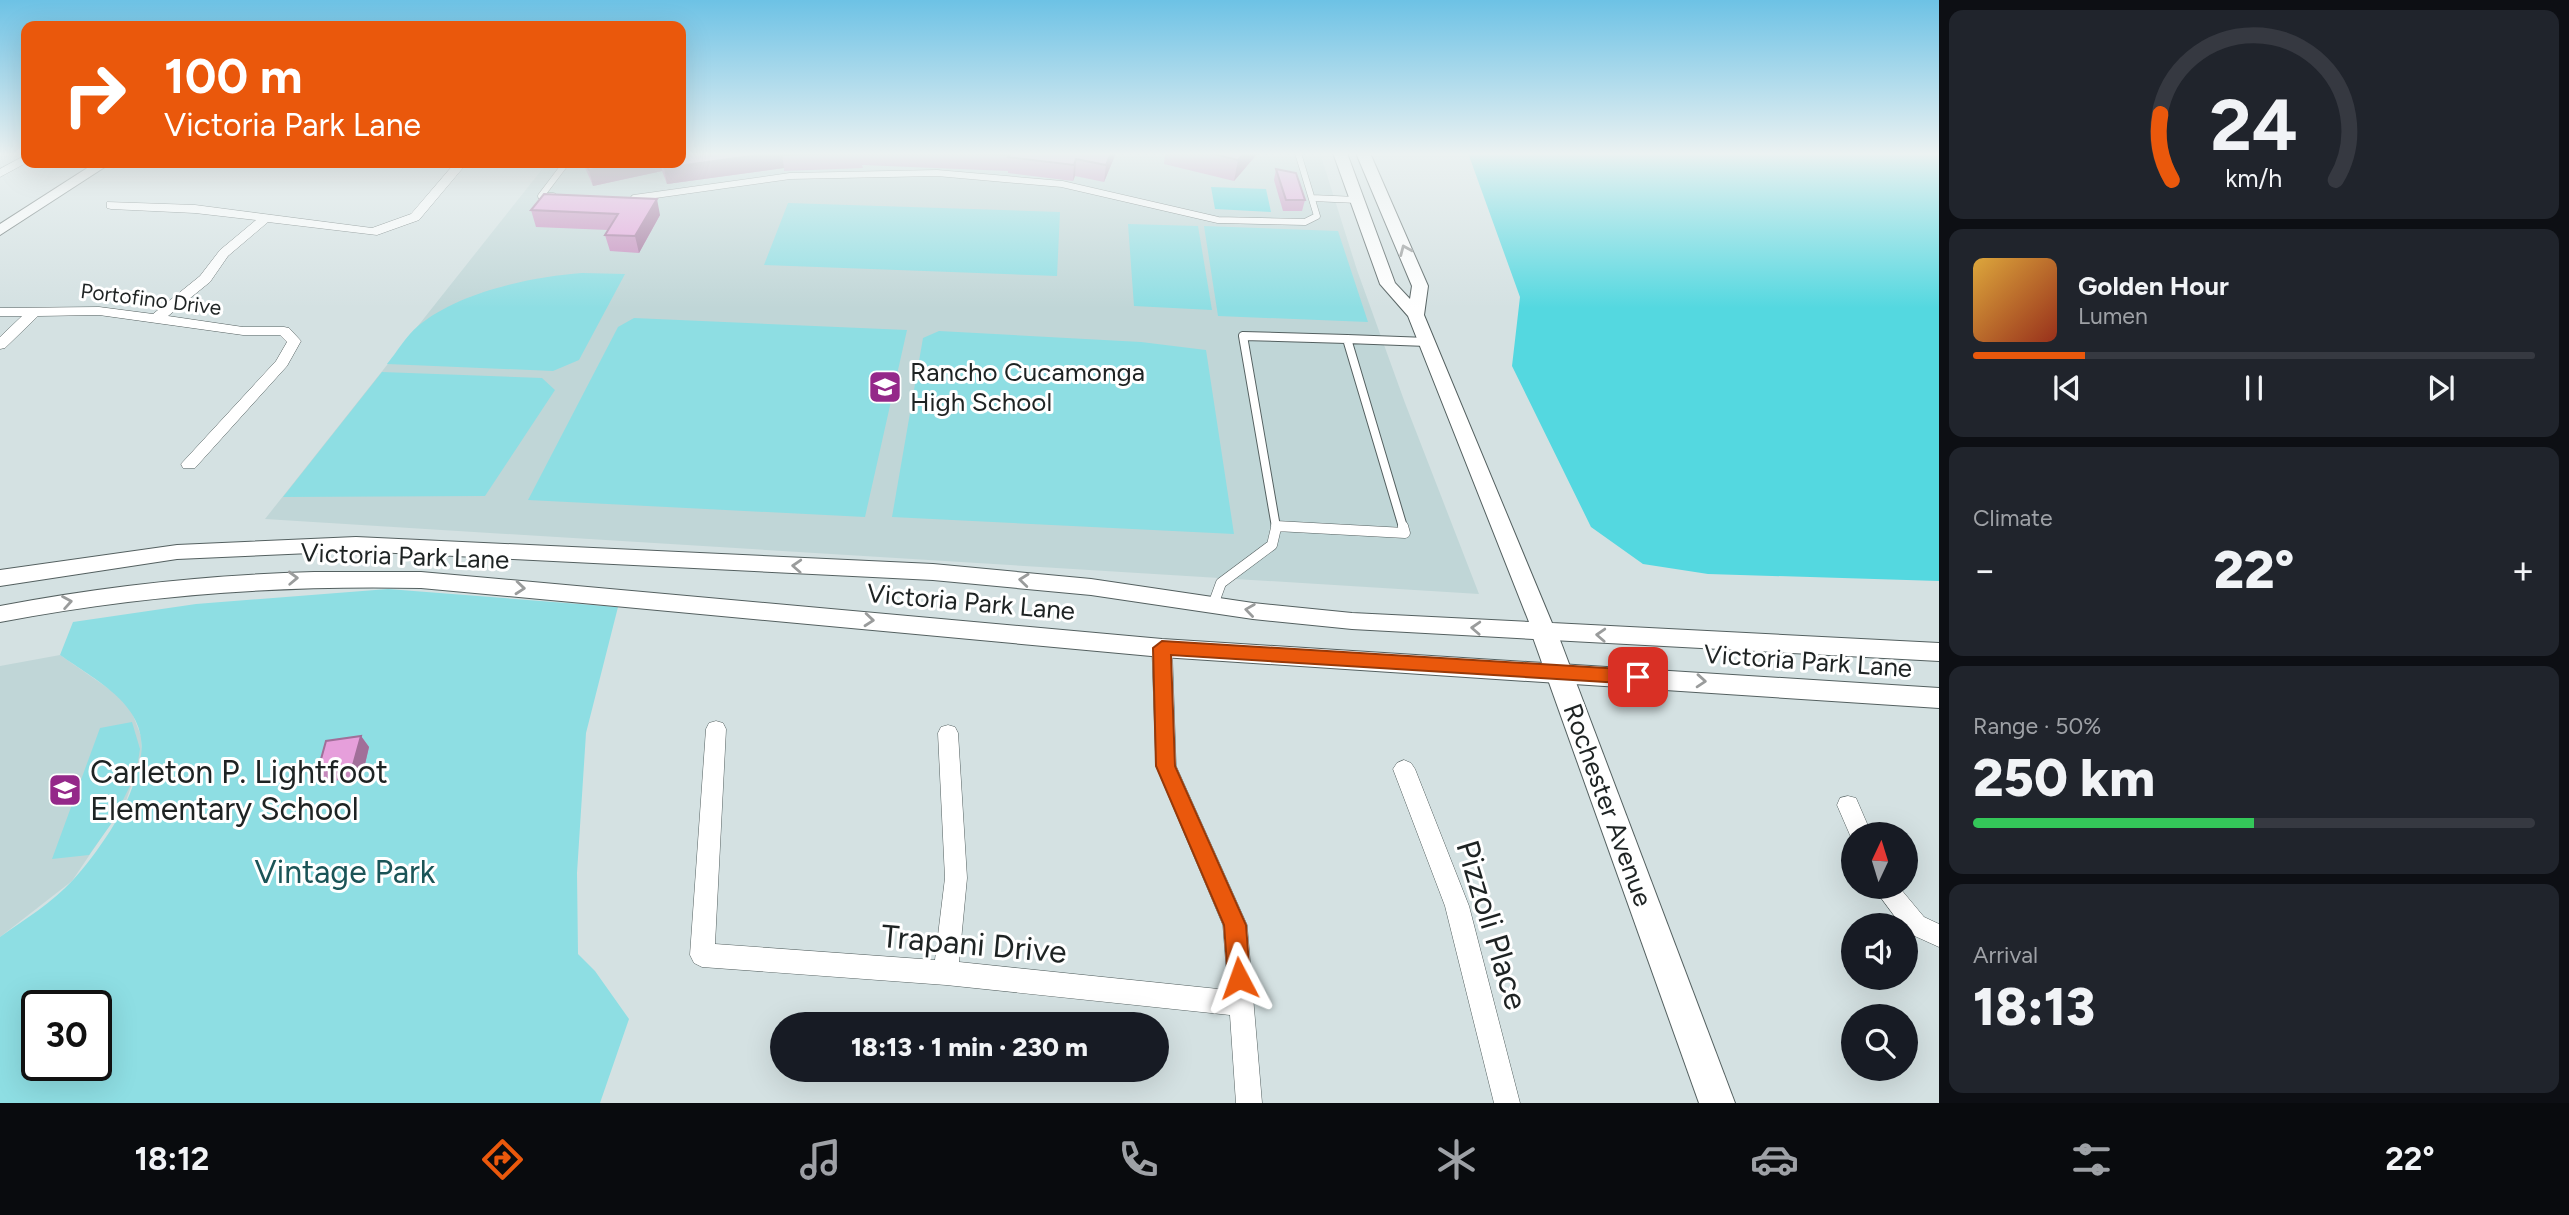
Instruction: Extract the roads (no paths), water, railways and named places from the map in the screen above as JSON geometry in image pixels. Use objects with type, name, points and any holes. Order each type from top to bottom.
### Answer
[{"type":"main road","name":"Rochester Avenue","points":[[1544,632],[1717,1103]]},
{"type":"street","points":[[1,229],[39,204]]},
{"type":"street","points":[[111,205],[195,209],[373,232],[415,217],[426,204]]},
{"type":"street","name":"Rochester Avenue","points":[[1359,204],[1388,284],[1416,315],[1544,632]]},
{"type":"street","name":"Rochester Avenue","points":[[1385,204],[1420,286],[1416,315]]},
{"type":"street","points":[[155,320],[205,279],[224,253],[266,218]]},
{"type":"street","points":[[0,345],[34,311]]},
{"type":"street","name":"Portofino Drive","points":[[0,312],[99,311],[243,331],[284,331],[294,341],[282,363],[189,464]]},
{"type":"street","name":"Victoria Park Lane","points":[[0,578],[181,550],[284,543],[356,544],[933,572],[1091,587],[1352,621],[1939,652]]},
{"type":"street","name":"Victoria Park Lane","points":[[0,614],[175,586],[321,577],[421,580],[1162,648],[1939,698]]},
{"type":"street","points":[[1162,648],[1166,766],[1235,925],[1249,1103]]},
{"type":"street","name":"Trapani Drive","points":[[716,729],[702,955],[946,973],[1241,1004]]},
{"type":"street","points":[[946,973],[956,878],[948,733]]},
{"type":"street","name":"Pizzoli Place","points":[[1404,769],[1457,906],[1507,1103]]},
{"type":"street","points":[[1848,805],[1855,822]]},
{"type":"street","points":[[1895,900],[1916,925],[1939,936]]},
{"type":"lane","points":[[1158,204],[1218,220],[1305,222],[1317,216],[1314,204]]},
{"type":"lane","points":[[1213,605],[1221,583],[1272,545],[1276,528],[1243,336],[1427,342]]},
{"type":"lane","points":[[1276,528],[1405,534],[1347,339]]},
{"type":"place","name":"Rancho Cucamonga High School","points":[[885,387]]},
{"type":"place","name":"Carleton P. Lightfoot Elementary School","points":[[65,790]]},
{"type":"park label","name":"Vintage Park","points":[[345,872]]}]
